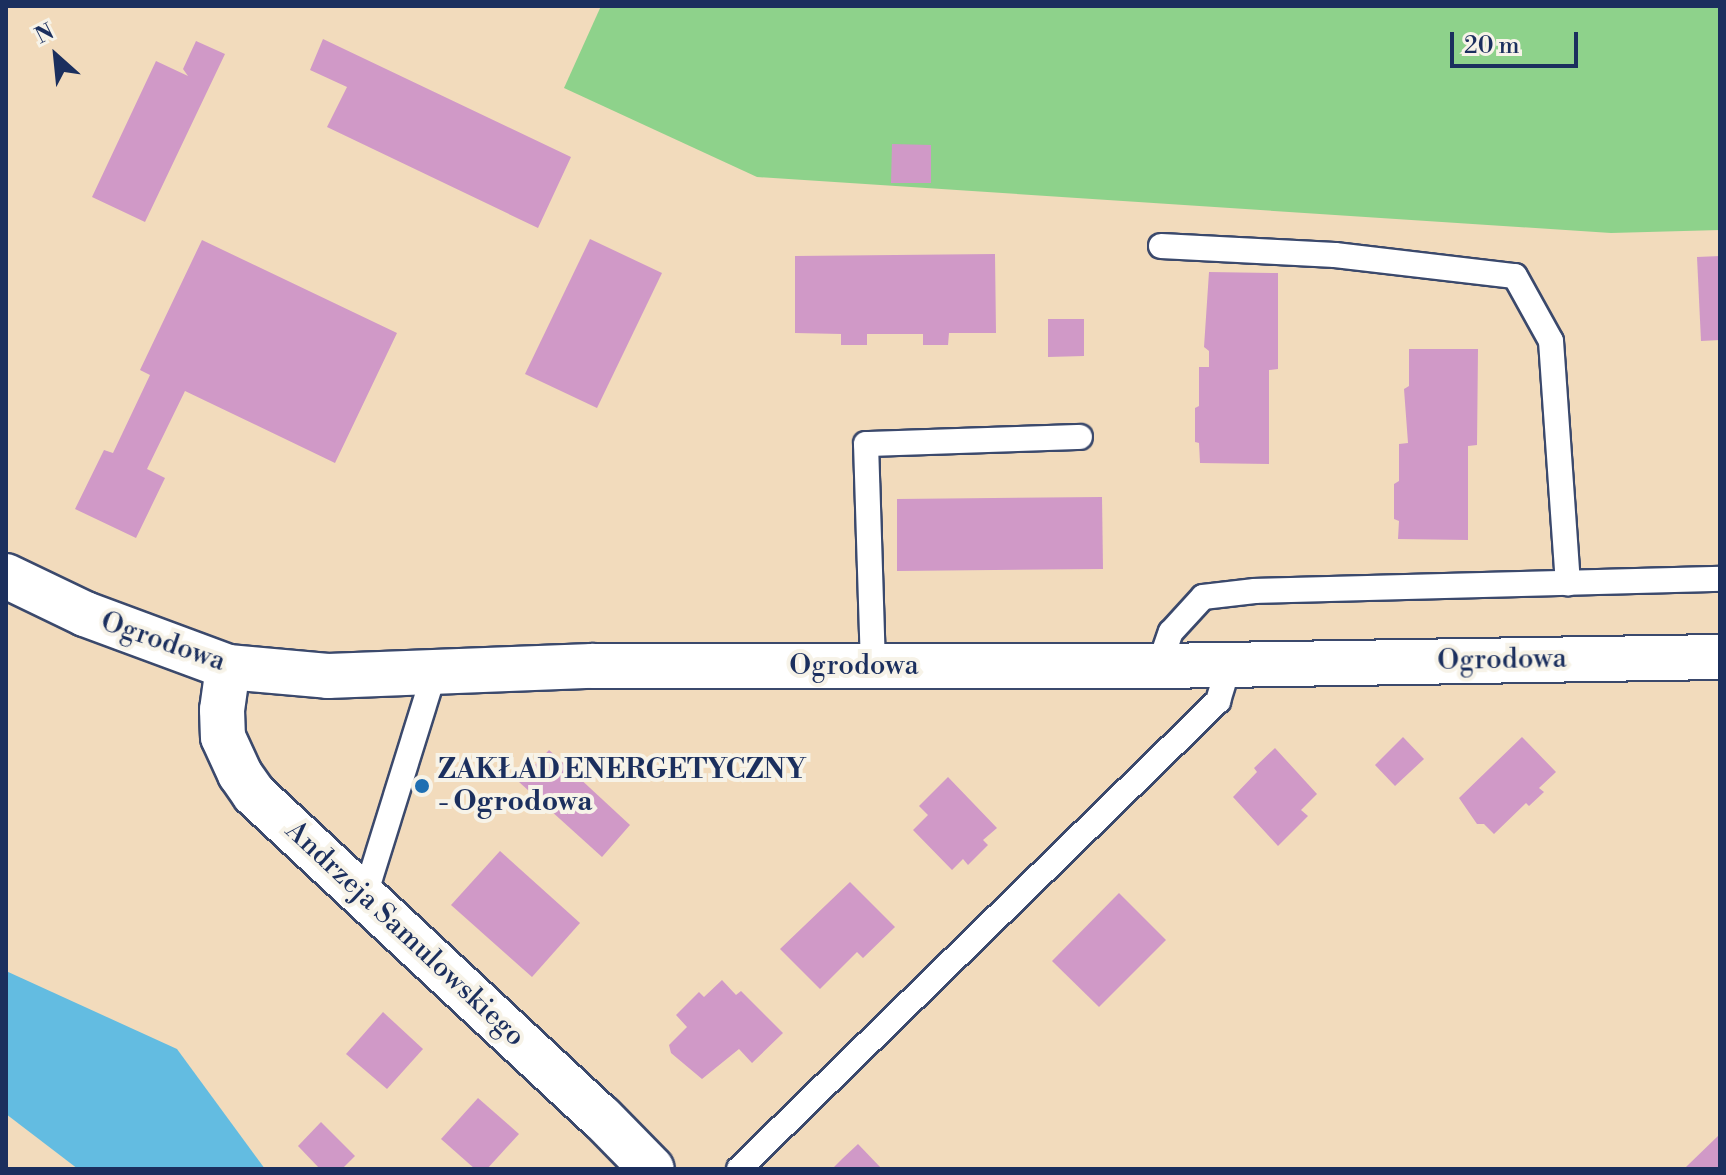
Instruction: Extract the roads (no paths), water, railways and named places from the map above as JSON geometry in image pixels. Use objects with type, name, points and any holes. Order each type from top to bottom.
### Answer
[{"type":"street","name":"Ogrodowa","points":[[6,576],[85,614],[228,667],[328,676],[592,666],[1159,666],[1720,657]]},
{"type":"street","name":"Andrzeja Samulowskiego","points":[[228,667],[222,710],[223,737],[240,774],[254,794],[602,1118],[652,1169]]},
{"type":"lane","points":[[1161,246],[1335,255],[1515,276],[1551,341],[1568,583]]},
{"type":"lane","points":[[873,666],[866,444],[1080,437]]},
{"type":"lane","points":[[1159,666],[1171,632],[1203,597],[1255,591],[1720,579]]},
{"type":"lane","points":[[739,1169],[1218,701],[1229,665]]},
{"type":"lane","points":[[365,895],[434,674]]},
{"type":"water","points":[[6,971],[177,1049],[265,1169],[78,1169],[6,1114]]},
{"type":"place","name":"ZAKŁAD ENERGETYCZNY - Ogrodowa","points":[[422,786]]}]
